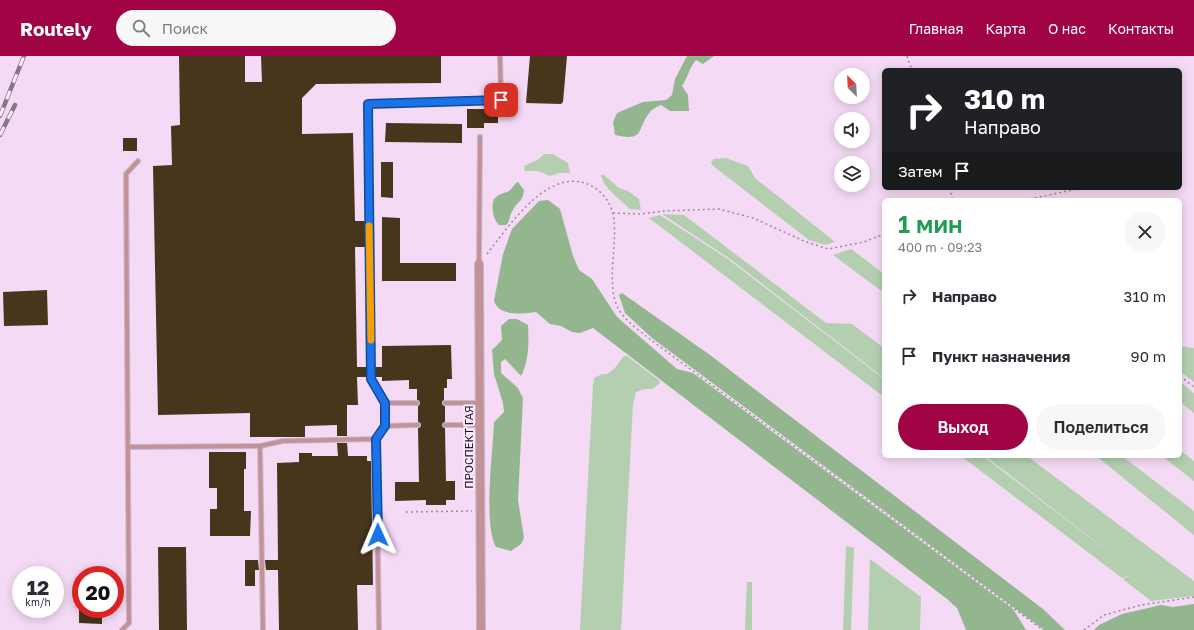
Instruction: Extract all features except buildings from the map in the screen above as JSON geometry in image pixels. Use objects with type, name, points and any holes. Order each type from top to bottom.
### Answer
[{"type":"street","name":"ПРОСПЕКТ ГАЯ","points":[[479,264],[481,630]]},
{"type":"lane","points":[[379,630],[376,439],[385,426],[385,403],[371,379],[368,104],[501,100],[500,56]]},
{"type":"lane","points":[[479,264],[480,137]]},
{"type":"lane","points":[[122,630],[129,623],[126,174],[138,161]]},
{"type":"lane","points":[[385,403],[418,403]]},
{"type":"lane","points":[[445,403],[480,403]]},
{"type":"lane","points":[[445,425],[480,425]]},
{"type":"lane","points":[[385,426],[418,426]]},
{"type":"lane","points":[[128,447],[260,446],[283,441],[376,439]]},
{"type":"lane","points":[[260,446],[263,630]]},
{"type":"path","points":[[907,56],[911,68]]},
{"type":"path","points":[[479,264],[519,212],[548,188],[568,182],[588,184],[604,194],[613,213],[614,298],[624,317],[657,345],[1043,630]]},
{"type":"path","points":[[1035,198],[1073,190]]},
{"type":"path","points":[[613,213],[640,214],[664,210],[720,209],[753,218],[804,241],[828,248],[864,242],[882,235]]},
{"type":"path","points":[[1182,378],[1194,387]]},
{"type":"path","points":[[406,512],[481,511]]},
{"type":"path","points":[[1084,630],[1104,616],[1140,605],[1194,598]]},
{"type":"green space","points":[[687,56],[714,56],[703,64],[696,60],[682,86],[688,95],[689,111],[670,111],[661,105],[651,111],[636,135],[632,137],[625,137],[615,135],[613,122],[617,113],[643,102],[666,100],[672,95],[675,79]]},
{"type":"green space","points":[[544,154],[553,154],[568,163],[570,173],[559,173],[550,176],[538,171],[525,171],[524,166],[539,159]]},
{"type":"green space","points":[[726,158],[748,166],[755,178],[835,242],[825,245],[809,240],[712,165],[711,162],[714,159]]},
{"type":"green space","points":[[601,175],[604,175],[619,188],[628,191],[639,199],[641,210],[630,209],[605,185]]},
{"type":"green space","points":[[518,182],[524,190],[522,198],[512,212],[506,225],[499,225],[495,220],[493,212],[493,201],[498,196],[509,191]]},
{"type":"green space","points":[[548,200],[560,209],[573,256],[579,270],[592,279],[617,317],[677,369],[693,373],[1013,609],[1026,630],[966,630],[957,608],[947,599],[593,328],[580,333],[572,332],[561,326],[550,324],[536,312],[518,314],[501,310],[494,301],[503,254],[512,229],[539,201]]},
{"type":"green space","points":[[662,214],[684,215],[826,323],[852,324],[882,346],[882,376],[730,259]]},
{"type":"green space","points":[[660,215],[728,259],[882,377],[882,395],[649,218]]},
{"type":"green space","points":[[851,249],[882,272],[882,292],[833,255]]},
{"type":"green space","points":[[622,293],[710,355],[1043,609],[1065,630],[1044,630],[652,338],[625,313],[619,295]]},
{"type":"green space","points":[[509,319],[517,319],[528,325],[528,351],[526,364],[521,376],[505,359],[501,362],[501,373],[518,388],[523,398],[518,500],[524,538],[521,544],[511,551],[496,547],[492,536],[489,505],[494,422],[504,412],[503,403],[494,374],[492,350],[502,340],[501,326]]},
{"type":"green space","points":[[1182,346],[1194,348],[1194,382],[1182,373]]},
{"type":"green space","points":[[624,356],[627,356],[659,380],[660,383],[652,389],[645,389],[636,392],[633,404],[621,630],[580,630],[594,378],[602,374],[607,374],[614,369]]},
{"type":"green space","points":[[1182,384],[1194,393],[1194,413],[1182,404]]},
{"type":"green space","points":[[1182,452],[1194,461],[1194,481],[1165,458],[1182,458]]},
{"type":"green space","points":[[964,458],[986,458],[1136,573],[988,458],[1030,458],[1194,581],[1194,596],[1151,601],[1123,579],[1131,575],[1122,578]]},
{"type":"green space","points":[[1098,458],[1125,458],[1194,511],[1194,535]]},
{"type":"green space","points":[[846,546],[854,548],[851,630],[843,630]]},
{"type":"green space","points":[[870,559],[921,597],[920,630],[868,630]]},
{"type":"green space","points":[[747,582],[752,582],[752,630],[745,630]]},
{"type":"green space","points":[[1194,604],[1194,630],[1094,630],[1099,625],[1122,614],[1161,605],[1173,607]]},
{"type":"railway","points":[[0,116],[24,56]]},
{"type":"railway","points":[[0,135],[15,105]]},
{"type":"slow traffic","points":[[369,226],[371,340]]},
{"type":"route","points":[[378,535],[376,439],[385,426],[385,403],[371,379],[368,104],[501,100]]}]
